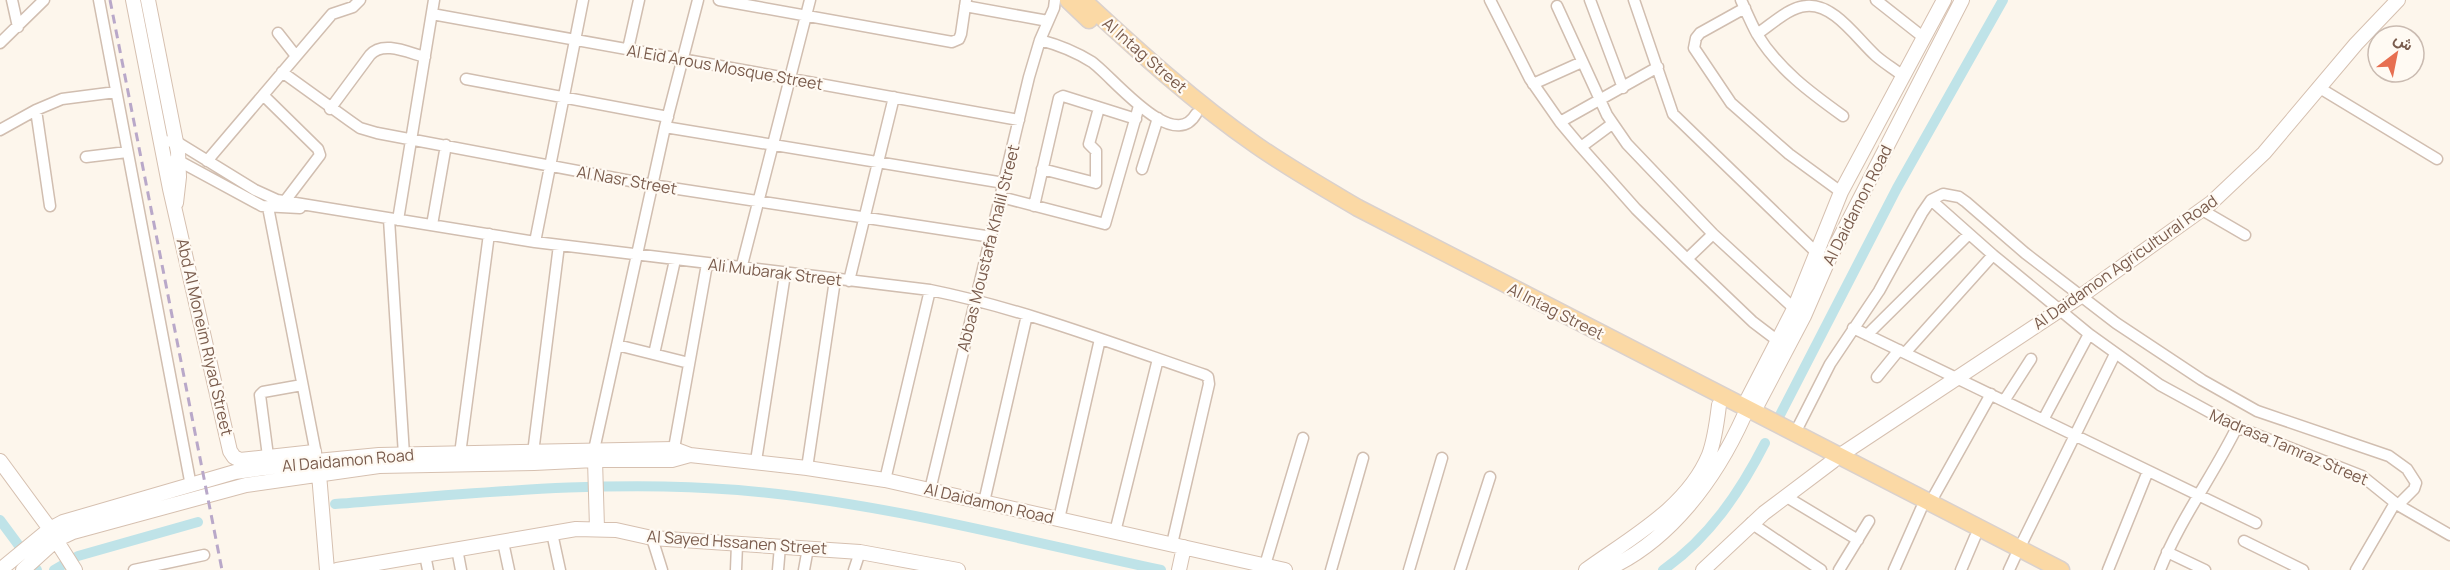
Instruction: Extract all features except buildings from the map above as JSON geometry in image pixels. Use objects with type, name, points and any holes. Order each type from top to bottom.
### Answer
[{"type":"main road","name":"Abd Al Moneim Riyad Street","points":[[133,0],[164,160],[230,452],[240,460],[268,456],[317,462]]},
{"type":"main road","name":"Abd Al Moneim Riyad Street","points":[[148,0],[177,142],[179,161],[175,205]]},
{"type":"main road","name":"Al Intag Street","points":[[1083,0],[1148,60],[1256,145],[1404,239],[1719,405],[1747,411],[1795,433],[1836,459]]},
{"type":"main road","name":"Al Daidamon Road","points":[[1822,258],[1841,192],[1944,0]]},
{"type":"main road","name":"Al Daidamon Road","points":[[1605,570],[1648,544],[1677,510],[1711,477],[1783,344],[1822,258],[1962,0]]},
{"type":"main road","name":"Al Daidamon Agricultural Road","points":[[1836,459],[2070,303],[2202,210],[2264,153],[2318,87],[2398,0]]},
{"type":"main road","name":"Al Intag Street","points":[[1060,2],[1196,114],[1252,155],[1310,193],[1747,411],[1926,506],[2014,559],[2061,570]]},
{"type":"main road","name":"Al Daidamon Road","points":[[1586,570],[1677,510],[1710,453],[1719,405]]},
{"type":"main road","name":"Al Daidamon Road","points":[[379,460],[405,455],[533,453],[594,459]]},
{"type":"main road","name":"Al Daidamon Road","points":[[131,509],[235,472],[317,462],[379,460],[534,464],[690,455],[807,468],[885,480],[1285,570]]},
{"type":"main road","points":[[594,459],[597,528]]},
{"type":"main road","points":[[1703,570],[1751,523],[1836,459]]},
{"type":"main road","points":[[0,461],[51,541],[75,570]]},
{"type":"main road","name":"Al Daidamon Road","points":[[51,541],[84,514],[131,509],[214,495],[317,462]]},
{"type":"main road","points":[[317,462],[327,570]]},
{"type":"main road","name":"Al Intag Street","points":[[1926,506],[2014,559],[2039,570]]},
{"type":"main road","name":"Al Sayed Hssanen Street","points":[[337,570],[377,567],[457,549],[576,529],[597,528],[652,538],[860,552],[902,565],[956,570]]},
{"type":"main road","points":[[3,567],[51,541]]},
{"type":"main road","points":[[23,570],[51,541]]},
{"type":"main road","points":[[1178,546],[1179,570]]},
{"type":"street","points":[[12,0],[18,27]]},
{"type":"street","points":[[0,43],[44,0]]},
{"type":"street","points":[[99,0],[191,486]]},
{"type":"street","points":[[207,161],[332,14],[353,7],[360,0]]},
{"type":"street","points":[[405,455],[393,219],[412,138],[434,0]]},
{"type":"street","points":[[535,242],[583,0]]},
{"type":"street","points":[[628,49],[639,0]]},
{"type":"street","points":[[594,459],[666,122],[698,0]]},
{"type":"street","points":[[719,0],[952,42],[960,36],[966,3],[1048,21]]},
{"type":"street","points":[[741,268],[810,0]]},
{"type":"street","points":[[1490,0],[1533,84],[1581,147],[1636,209],[1687,260],[1753,322],[1783,344]]},
{"type":"street","points":[[1590,0],[1623,87]]},
{"type":"street","points":[[1634,0],[1672,114],[1822,258]]},
{"type":"street","points":[[1876,0],[1923,37]]},
{"type":"street","name":"Abbas Moustafa Khalil Street","points":[[930,490],[1040,40],[1060,2]]},
{"type":"street","points":[[1841,192],[1789,153],[1731,103],[1694,48],[1696,38],[1743,4],[1757,34],[1790,75],[1843,117]]},
{"type":"street","points":[[1557,6],[1612,124],[1627,144],[1713,234],[1799,312]]},
{"type":"street","points":[[1757,34],[1794,9],[1806,6],[1821,8],[1833,14],[1879,58],[1903,76]]},
{"type":"street","name":"Al Eid Arous Mosque Street","points":[[432,14],[1019,120]]},
{"type":"street","points":[[278,33],[296,56]]},
{"type":"street","points":[[1040,40],[1072,51],[1093,63],[1139,106],[1158,118],[1181,125],[1190,121],[1196,114]]},
{"type":"street","points":[[330,109],[370,55],[377,49],[386,48],[425,57]]},
{"type":"street","points":[[1533,84],[1582,62]]},
{"type":"street","points":[[1560,122],[1658,67]]},
{"type":"street","name":"Al Nasr Street","points":[[282,72],[330,109],[360,128],[652,185],[992,237]]},
{"type":"street","points":[[466,79],[564,97],[773,145],[1004,183]]},
{"type":"street","points":[[2318,87],[2437,159]]},
{"type":"street","points":[[0,130],[62,99],[116,92]]},
{"type":"street","points":[[263,95],[320,155],[285,201]]},
{"type":"street","points":[[1034,206],[1059,98],[1063,96],[1136,119]]},
{"type":"street","points":[[849,281],[894,98]]},
{"type":"street","points":[[1001,197],[1105,224],[1139,106]]},
{"type":"street","points":[[1042,169],[1096,183],[1096,151],[1089,144],[1099,108]]},
{"type":"street","points":[[36,110],[50,206]]},
{"type":"street","points":[[1142,170],[1158,118]]},
{"type":"street","points":[[1581,147],[1612,124]]},
{"type":"street","points":[[162,141],[177,142],[263,194],[285,201],[324,208]]},
{"type":"street","points":[[432,225],[446,145]]},
{"type":"street","points":[[86,156],[128,152]]},
{"type":"street","points":[[164,160],[179,161],[268,207],[324,208]]},
{"type":"street","points":[[1795,433],[1830,364],[1879,291],[1931,200],[1943,194],[1959,197],[2070,303],[2137,339],[2202,380],[2258,411],[2389,456],[2408,469],[2416,483],[2414,489],[2400,502],[2358,570]]},
{"type":"street","name":"Madrasa Tamraz Street","points":[[1931,200],[1993,255],[2070,303],[2089,334],[2115,354],[2186,400],[2237,428],[2298,453],[2350,470],[2450,535]]},
{"type":"street","points":[[268,207],[317,462]]},
{"type":"street","name":"Ali Mubarak Street","points":[[324,208],[535,242],[930,290],[1027,315],[1205,375],[1208,377],[1209,384],[1178,546]]},
{"type":"street","points":[[2202,210],[2244,235]]},
{"type":"street","points":[[460,454],[489,234]]},
{"type":"street","points":[[1687,260],[1713,234]]},
{"type":"street","points":[[1867,334],[1968,235]]},
{"type":"street","points":[[533,453],[559,245]]},
{"type":"street","points":[[1877,377],[1993,255]]},
{"type":"street","points":[[654,354],[675,260]]},
{"type":"street","points":[[673,455],[707,264]]},
{"type":"street","points":[[756,462],[785,274]]},
{"type":"street","points":[[807,468],[835,280]]},
{"type":"street","points":[[885,480],[930,290]]},
{"type":"street","points":[[984,502],[1027,315]]},
{"type":"street","points":[[1853,328],[2256,523]]},
{"type":"street","points":[[2043,420],[2089,334]]},
{"type":"street","points":[[1059,519],[1100,339]]},
{"type":"street","points":[[617,345],[689,363]]},
{"type":"street","points":[[2014,559],[2115,354]]},
{"type":"street","points":[[1115,532],[1158,359]]},
{"type":"street","points":[[2004,401],[2031,359]]},
{"type":"street","points":[[268,456],[260,395],[263,392],[303,385]]},
{"type":"street","points":[[1894,570],[1926,506],[1991,394]]},
{"type":"street","points":[[2160,570],[2167,552],[2198,495],[2222,459],[2237,428]]},
{"type":"street","points":[[1265,565],[1303,438]]},
{"type":"street","points":[[1331,570],[1363,458]]},
{"type":"street","points":[[1409,570],[1442,458]]},
{"type":"street","points":[[2108,570],[2148,471]]},
{"type":"street","points":[[1460,570],[1490,477]]},
{"type":"street","points":[[1785,496],[1858,540]]},
{"type":"street","points":[[1839,570],[1869,521]]},
{"type":"street","points":[[1751,523],[1821,570]]},
{"type":"street","points":[[552,533],[560,570]]},
{"type":"street","points":[[1961,570],[1976,537]]},
{"type":"street","points":[[652,538],[662,570]]},
{"type":"street","points":[[2244,541],[2303,570]]},
{"type":"street","points":[[503,542],[509,570]]},
{"type":"street","points":[[736,570],[737,544]]},
{"type":"street","points":[[778,570],[780,546]]},
{"type":"street","points":[[804,570],[808,548]]},
{"type":"street","points":[[457,549],[461,570]]},
{"type":"street","points":[[854,570],[860,552]]},
{"type":"street","points":[[2167,552],[2205,570]]},
{"type":"street","points":[[134,570],[204,555]]},
{"type":"street","points":[[425,555],[428,570]]},
{"type":"waterway","points":[[1780,415],[1897,188],[2003,0]]},
{"type":"waterway","points":[[1663,570],[1695,544],[1722,513],[1745,479],[1765,443]]},
{"type":"waterway","points":[[335,504],[486,492],[587,487],[688,487],[738,490],[845,503],[898,513],[1161,570]]},
{"type":"waterway","points":[[0,520],[37,570]]},
{"type":"waterway","points":[[54,570],[78,556],[198,522]]},
{"type":"railway","points":[[110,0],[222,570]]}]
